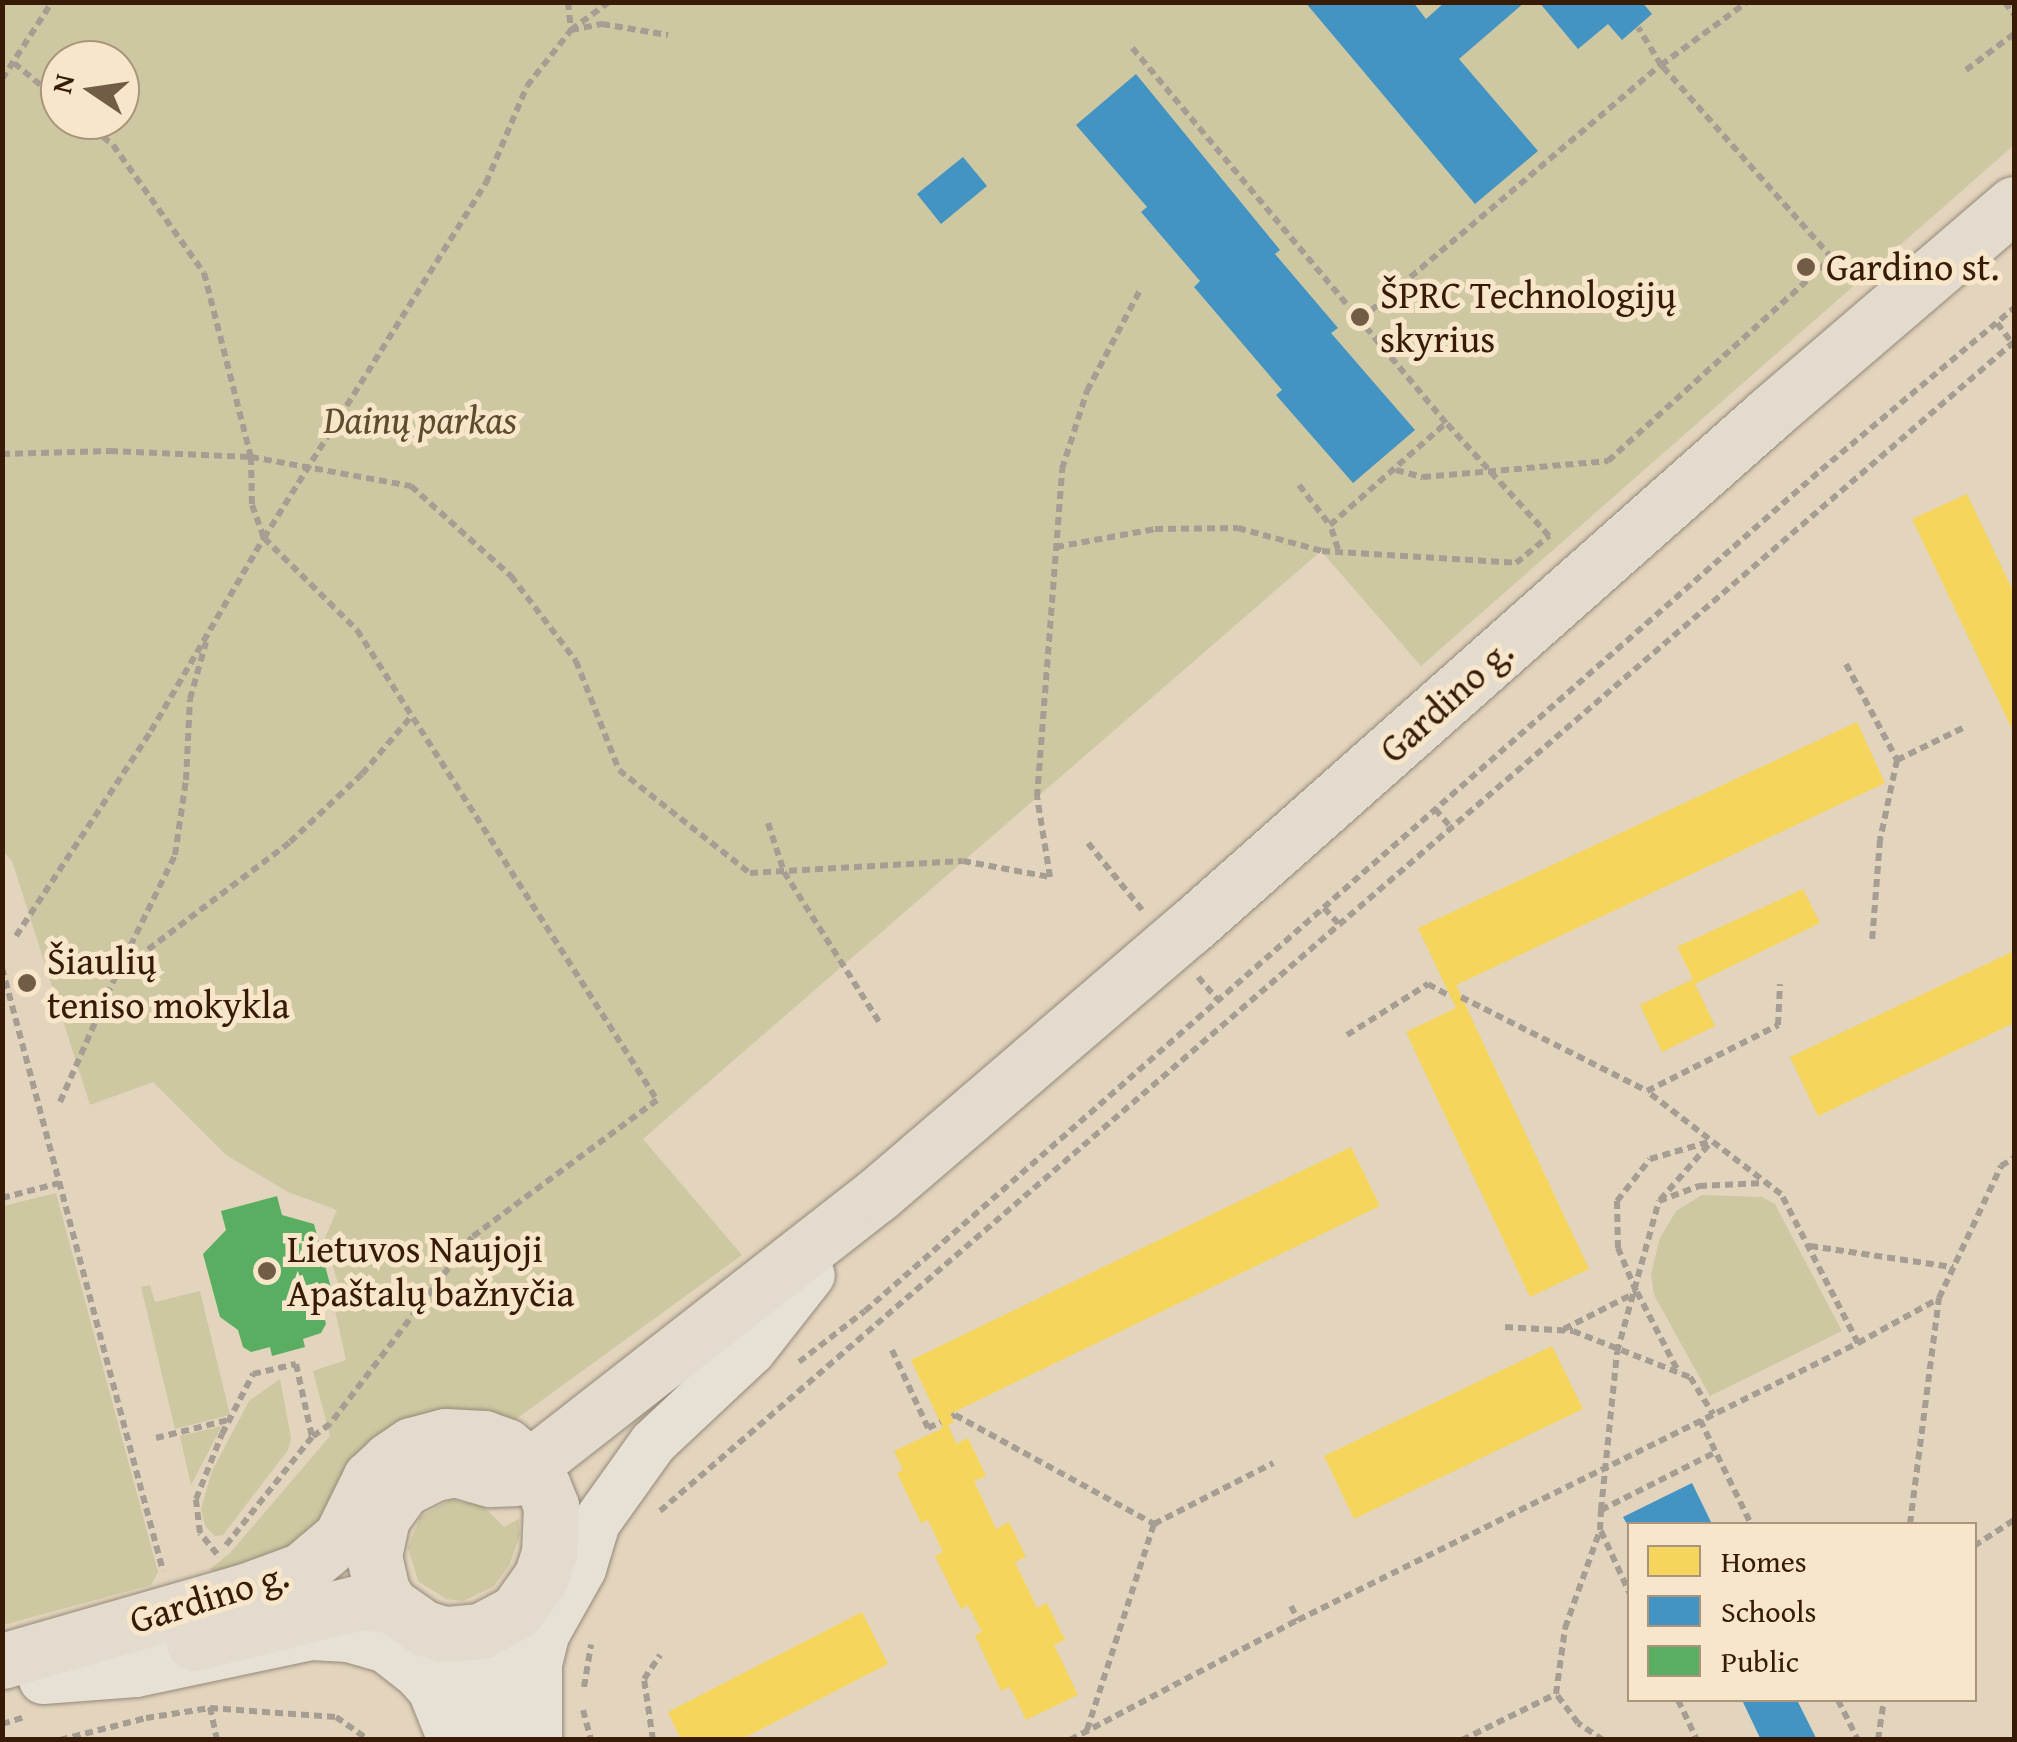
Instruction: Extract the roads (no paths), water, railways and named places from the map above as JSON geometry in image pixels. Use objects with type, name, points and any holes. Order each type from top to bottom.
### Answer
[{"type":"main road","name":"Gardino g.","points":[[444,1634],[463,1635],[498,1622],[530,1596],[541,1577],[552,1534],[574,1487],[592,1462],[812,1275],[877,1195],[1189,928],[1784,400],[2014,204]]},
{"type":"main road","points":[[444,1634],[424,1628],[390,1605],[377,1575],[376,1546],[382,1518],[403,1489],[435,1473],[455,1470],[502,1480],[512,1453],[538,1426],[800,1232],[877,1195]]},
{"type":"main road","name":"Gardino g.","points":[[16,1677],[302,1570],[341,1537],[370,1478],[410,1445],[445,1436],[512,1453]]},
{"type":"main road","points":[[512,1453],[550,1506],[552,1534]]},
{"type":"main road","name":"Gardino g.","points":[[16,1677],[361,1602],[390,1605]]},
{"type":"street","points":[[538,1740],[538,1664],[545,1635],[582,1569],[596,1523],[653,1443],[752,1350],[812,1275]]},
{"type":"street","points":[[483,1738],[498,1622]]},
{"type":"street","points":[[444,1634],[483,1738]]},
{"type":"street","points":[[16,1677],[136,1674],[312,1636],[348,1638],[386,1649],[418,1674],[483,1738]]},
{"type":"place","name":"Gardino st.","points":[[1806,267]]},
{"type":"place","name":"ŠPRC Technologijų skyrius","points":[[1360,317]]},
{"type":"place","name":"Šiaulių teniso mokykla","points":[[27,983]]},
{"type":"place","name":"Lietuvos Naujoji Apaštalų bažnyčia","points":[[267,1271]]},
{"type":"park label","name":"Dainų parkas","points":[[420,420]]}]
